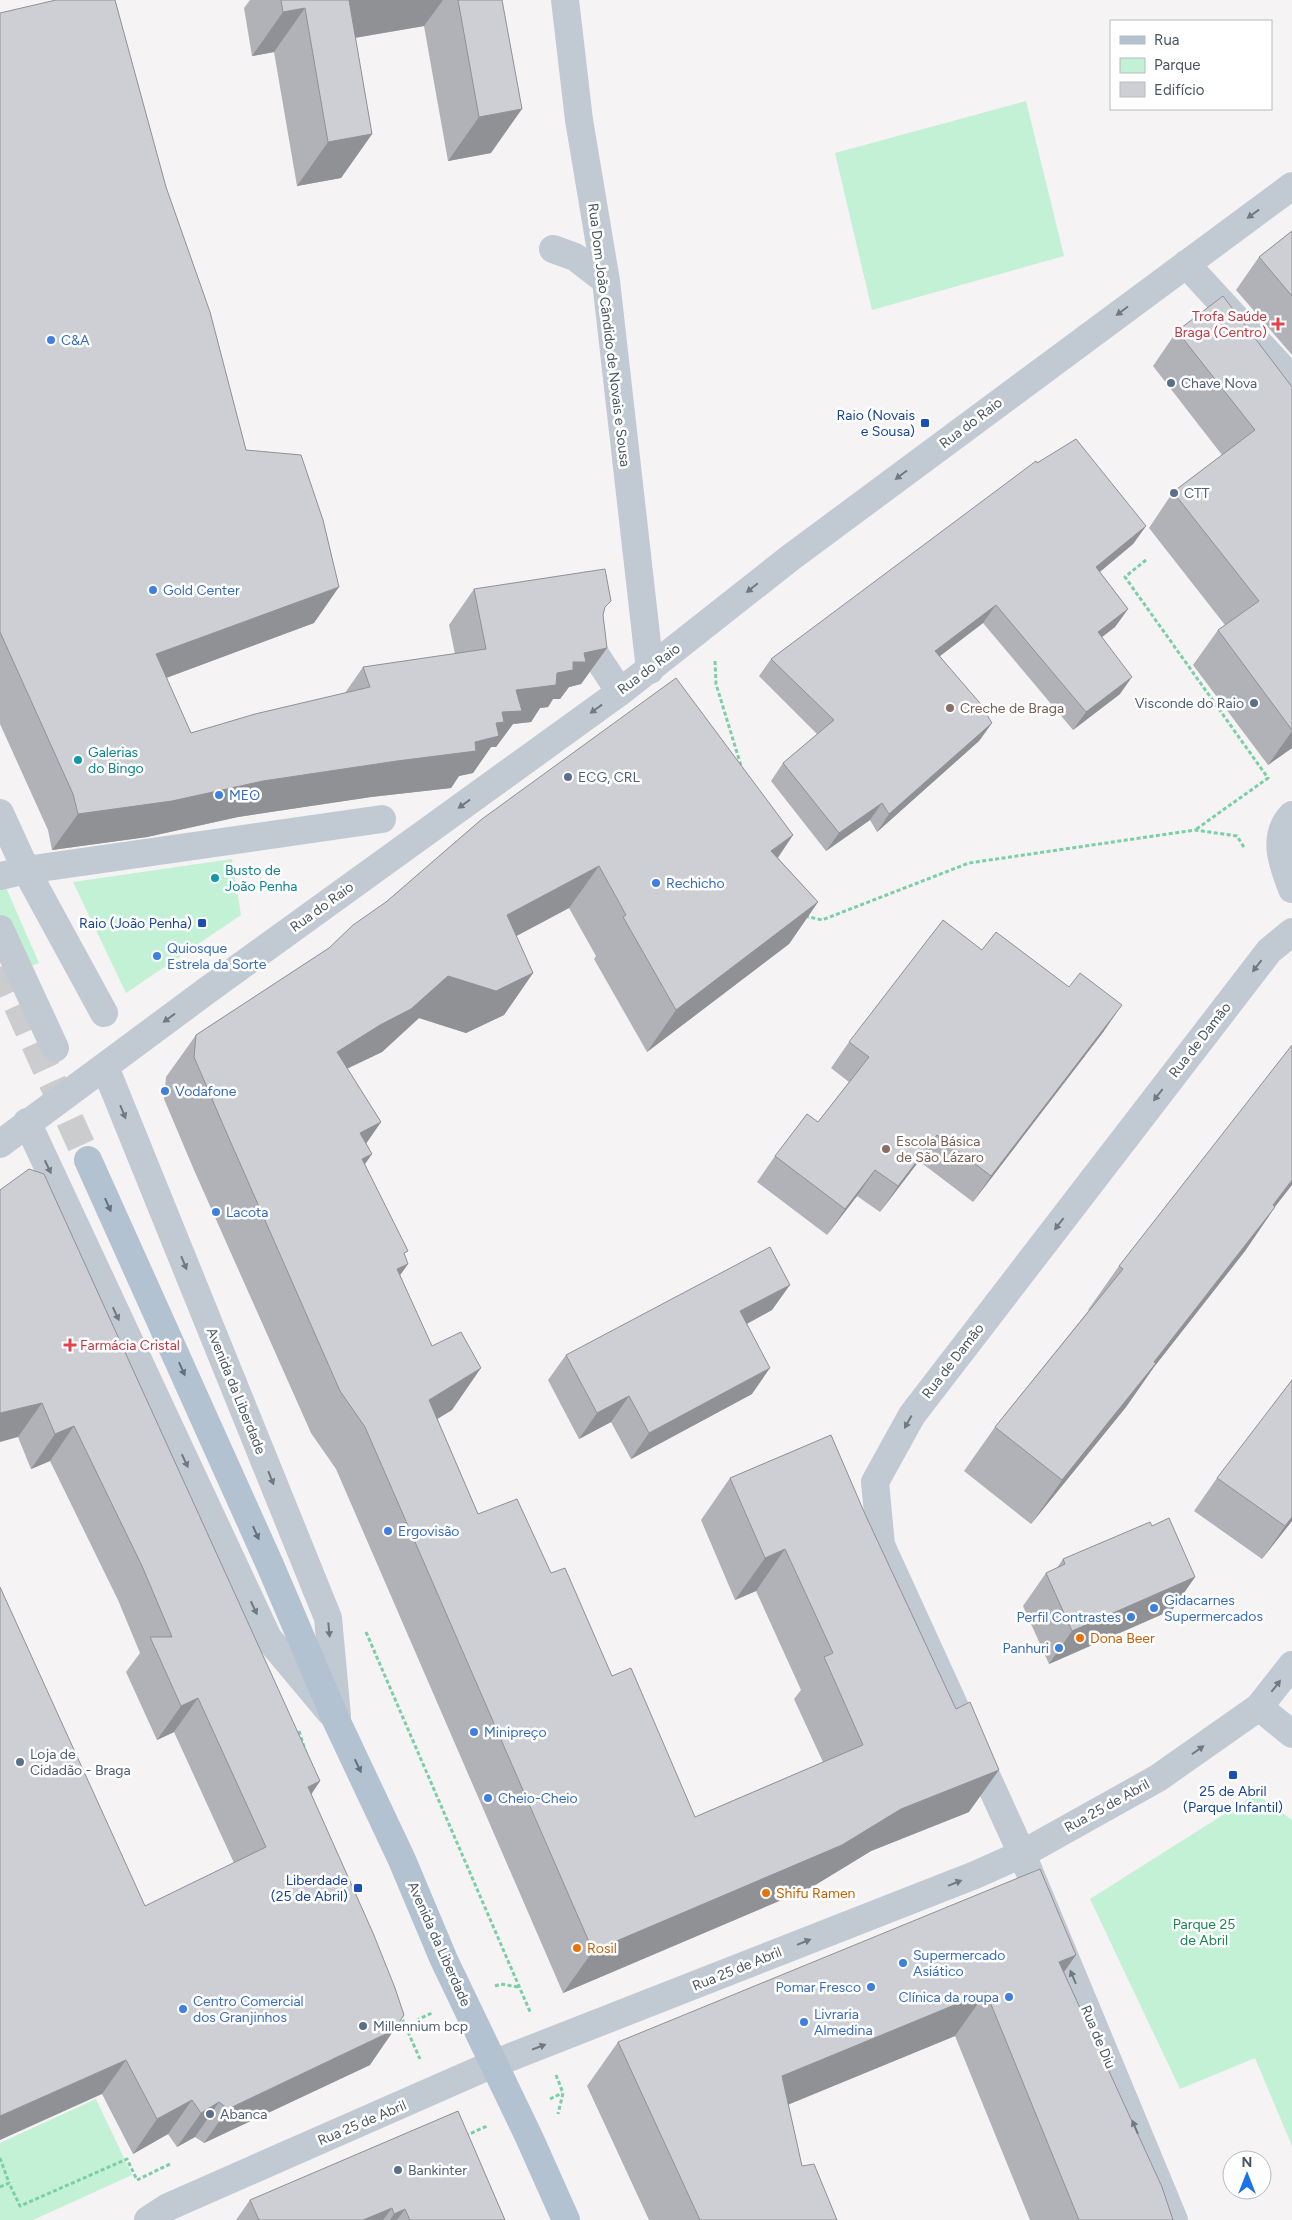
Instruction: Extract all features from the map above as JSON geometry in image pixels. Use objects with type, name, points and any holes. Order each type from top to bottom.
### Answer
[{"type":"main road","name":"Avenida da Liberdade","points":[[88,1160],[270,1565],[337,1722],[402,1860],[444,1960],[529,2137],[566,2220]]},
{"type":"street","name":"Rua Dom João Cândido de Novais e Sousa","points":[[565,0],[580,120],[606,281],[650,670]]},
{"type":"street","name":"Rua do Raio","points":[[0,1144],[27,1122],[650,670],[790,558],[1292,186]]},
{"type":"street","points":[[553,249],[575,257],[606,281]]},
{"type":"street","points":[[1186,264],[1292,379]]},
{"type":"street","points":[[593,651],[620,692]]},
{"type":"street","points":[[0,813],[26,870],[104,1013]]},
{"type":"street","points":[[1292,815],[1285,822],[1280,843],[1282,859],[1292,889]]},
{"type":"street","points":[[0,876],[26,870],[382,819]]},
{"type":"street","points":[[0,929],[54,1048]]},
{"type":"street","name":"Rua de Damão","points":[[1022,1854],[881,1545],[875,1482],[912,1415],[1269,952],[1292,932]]},
{"type":"street","name":"Avenida da Liberdade","points":[[105,1067],[328,1618],[337,1722]]},
{"type":"street","name":"Avenida da Liberdade","points":[[27,1122],[268,1638],[337,1722]]},
{"type":"street","name":"Rua 25 de Abril","points":[[148,2220],[168,2207],[493,2064],[975,1875],[1022,1854],[1158,1778],[1259,1706],[1292,1665]]},
{"type":"street","points":[[1259,1706],[1292,1734]]},
{"type":"street","name":"Rua de Diu","points":[[1022,1854],[1174,2220]]},
{"type":"path","points":[[1146,560],[1124,577],[1268,778],[1195,830]]},
{"type":"path","points":[[715,653],[716,684],[745,778]]},
{"type":"path","points":[[803,915],[822,920],[969,863],[1195,830],[1237,836],[1249,855]]},
{"type":"path","points":[[297,1726],[307,1753],[307,1761]]},
{"type":"path","points":[[501,1984],[518,1988]]},
{"type":"path","points":[[395,2015],[406,2010]]},
{"type":"path","points":[[400,2013],[416,2050]]},
{"type":"path","points":[[408,2031],[419,2019]]},
{"type":"path","points":[[461,2137],[465,2142]]},
{"type":"path","points":[[0,2158],[20,2206],[127,2159],[137,2180],[172,2163]]},
{"type":"path","points":[[0,2187],[9,2183]]},
{"type":"green space","points":[[1026,101],[1064,256],[872,310],[835,153]]},
{"type":"green space","points":[[232,859],[241,915],[126,993],[73,882]]},
{"type":"green space","points":[[4,883],[39,963],[23,969],[0,931],[0,884]]},
{"type":"green space","name":"Parque 25 de Abril","points":[[1256,1794],[1292,1820],[1292,2146],[1255,2058],[1180,2089],[1090,1899]]},
{"type":"green space","points":[[96,2099],[132,2175],[33,2220],[0,2220],[0,2143]]},
{"type":"building","points":[[56,0],[115,0],[166,187],[210,312],[246,450],[301,455],[323,520],[339,587],[156,654],[191,733],[255,714],[370,687],[363,667],[486,649],[474,589],[605,569],[611,601],[605,607],[603,615],[607,648],[584,653],[586,662],[573,662],[573,670],[557,673],[556,685],[516,690],[522,711],[502,712],[504,722],[496,723],[499,736],[475,742],[476,751],[263,781],[172,801],[78,814],[73,794],[0,632],[0,13]]},
{"type":"building","points":[[281,0],[349,0],[372,134],[328,142],[305,8],[283,12]]},
{"type":"building","points":[[458,0],[502,0],[522,109],[479,117]]},
{"type":"building","points":[[1292,231],[1292,296],[1259,257]]},
{"type":"building","points":[[1223,296],[1292,387],[1292,730],[1218,630],[1259,601],[1173,492],[1255,430],[1177,331]]},
{"type":"building","points":[[1076,439],[1146,526],[1096,567],[1128,609],[1098,632],[1132,677],[1086,712],[996,605],[935,651],[979,702],[992,723],[889,814],[882,803],[839,833],[783,763],[834,720],[771,659],[1036,461],[1037,463]]},
{"type":"building","points":[[676,678],[793,835],[771,851],[818,902],[676,1010],[623,917],[626,915],[599,866],[507,915],[533,973],[496,991],[448,976],[411,1009],[380,1025],[337,1052],[381,1122],[360,1133],[372,1154],[362,1159],[408,1251],[404,1253],[408,1264],[397,1269],[432,1346],[461,1332],[481,1368],[429,1400],[478,1514],[517,1499],[551,1573],[565,1568],[612,1676],[631,1668],[695,1817],[863,1745],[824,1657],[833,1653],[785,1549],[765,1558],[730,1478],[831,1435],[865,1514],[956,1709],[970,1702],[999,1770],[901,1809],[842,1845],[593,1951],[365,1427],[340,1391],[194,1057],[196,1035],[329,948],[353,925],[386,902],[482,819]]},
{"type":"building","points":[[943,920],[982,950],[996,932],[1069,987],[1080,973],[1122,1005],[991,1176],[937,1135],[898,1186],[875,1170],[845,1209],[775,1156],[807,1114],[818,1122],[869,1057],[849,1042]]},
{"type":"building","points":[[1292,1045],[1292,1180],[1273,1205],[1275,1207],[1154,1362],[1156,1363],[1062,1480],[995,1427],[1123,1269],[1119,1266]]},
{"type":"building","points":[[29,1169],[44,1174],[320,1781],[308,1787],[373,1933],[404,2015],[394,2030],[228,2109],[219,2102],[201,2113],[192,2100],[157,2119],[126,2060],[0,2116],[0,1587],[145,1906],[266,1847],[198,1698],[181,1706],[150,1637],[172,1637],[142,1566],[74,1426],[55,1434],[42,1403],[0,1413],[0,1190]]},
{"type":"building","points":[[770,1247],[790,1285],[740,1311],[770,1368],[649,1433],[629,1396],[597,1413],[566,1355]]},
{"type":"building","points":[[1292,1380],[1292,1517],[1285,1526],[1217,1478]]},
{"type":"building","points":[[1169,1518],[1195,1577],[1072,1631],[1046,1573],[1065,1564],[1063,1559],[1150,1522],[1152,1526]]},
{"type":"building","points":[[1040,1869],[1076,1955],[1059,1962],[1162,2187],[1173,2220],[1079,2220],[986,1992],[782,2076],[802,2166],[814,2164],[837,2220],[700,2220],[618,2042]]},
{"type":"building","points":[[458,2111],[505,2220],[410,2220],[405,2209],[394,2214],[392,2208],[363,2220],[259,2220],[250,2200]]},
{"type":"tunnel","points":[[0,967],[88,1160]]},
{"type":"place","name":"Trofa Saúde Braga (Centro)","points":[[1278,324]]},
{"type":"place","name":"C&A","points":[[51,340]]},
{"type":"place","name":"Chave Nova","points":[[1171,383]]},
{"type":"place","name":"Raio (Novais e Sousa)","points":[[925,423]]},
{"type":"place","name":"CTT","points":[[1174,493]]},
{"type":"place","name":"Gold Center","points":[[153,590]]},
{"type":"place","name":"Visconde do Raio","points":[[1254,703]]},
{"type":"place","name":"Creche de Braga","points":[[950,708]]},
{"type":"place","name":"Galerias do Bingo","points":[[78,760]]},
{"type":"place","name":"ECG, CRL","points":[[568,777]]},
{"type":"place","name":"MEO","points":[[219,795]]},
{"type":"place","name":"Busto de João Penha","points":[[215,878]]},
{"type":"place","name":"Rechicho","points":[[656,883]]},
{"type":"place","name":"Raio (João Penha)","points":[[202,923]]},
{"type":"place","name":"Quiosque Estrela da Sorte","points":[[157,956]]},
{"type":"place","name":"Vodafone","points":[[165,1091]]},
{"type":"place","name":"Escola Básica de São Lázaro","points":[[886,1149]]},
{"type":"place","name":"Lacota","points":[[216,1212]]},
{"type":"place","name":"Farmácia Cristal","points":[[70,1345]]},
{"type":"place","name":"Ergovisão","points":[[388,1531]]},
{"type":"place","name":"Gidacarnes Supermercados","points":[[1154,1608]]},
{"type":"place","name":"Perfil Contrastes","points":[[1131,1617]]},
{"type":"place","name":"Dona Beer","points":[[1080,1638]]},
{"type":"place","name":"Panhuri","points":[[1059,1648]]},
{"type":"place","name":"Minipreço","points":[[474,1732]]},
{"type":"place","name":"Loja de Cidadão - Braga","points":[[20,1762]]},
{"type":"place","name":"25 de Abril (Parque Infantil)","points":[[1233,1775]]},
{"type":"place","name":"Cheio-Cheio","points":[[488,1798]]},
{"type":"place","name":"Liberdade (25 de Abril)","points":[[358,1888]]},
{"type":"place","name":"Shifu Ramen","points":[[766,1893]]},
{"type":"place","name":"Rosil","points":[[577,1948]]},
{"type":"place","name":"Supermercado Asiático","points":[[903,1963]]},
{"type":"place","name":"Pomar Fresco","points":[[871,1987]]},
{"type":"place","name":"Clínica da roupa","points":[[1009,1997]]},
{"type":"place","name":"Centro Comercial dos Granjinhos","points":[[183,2009]]},
{"type":"place","name":"Livraria Almedina","points":[[804,2022]]},
{"type":"place","name":"Millennium bcp","points":[[363,2026]]},
{"type":"place","name":"Abanca","points":[[210,2114]]},
{"type":"place","name":"Bankinter","points":[[398,2170]]}]
